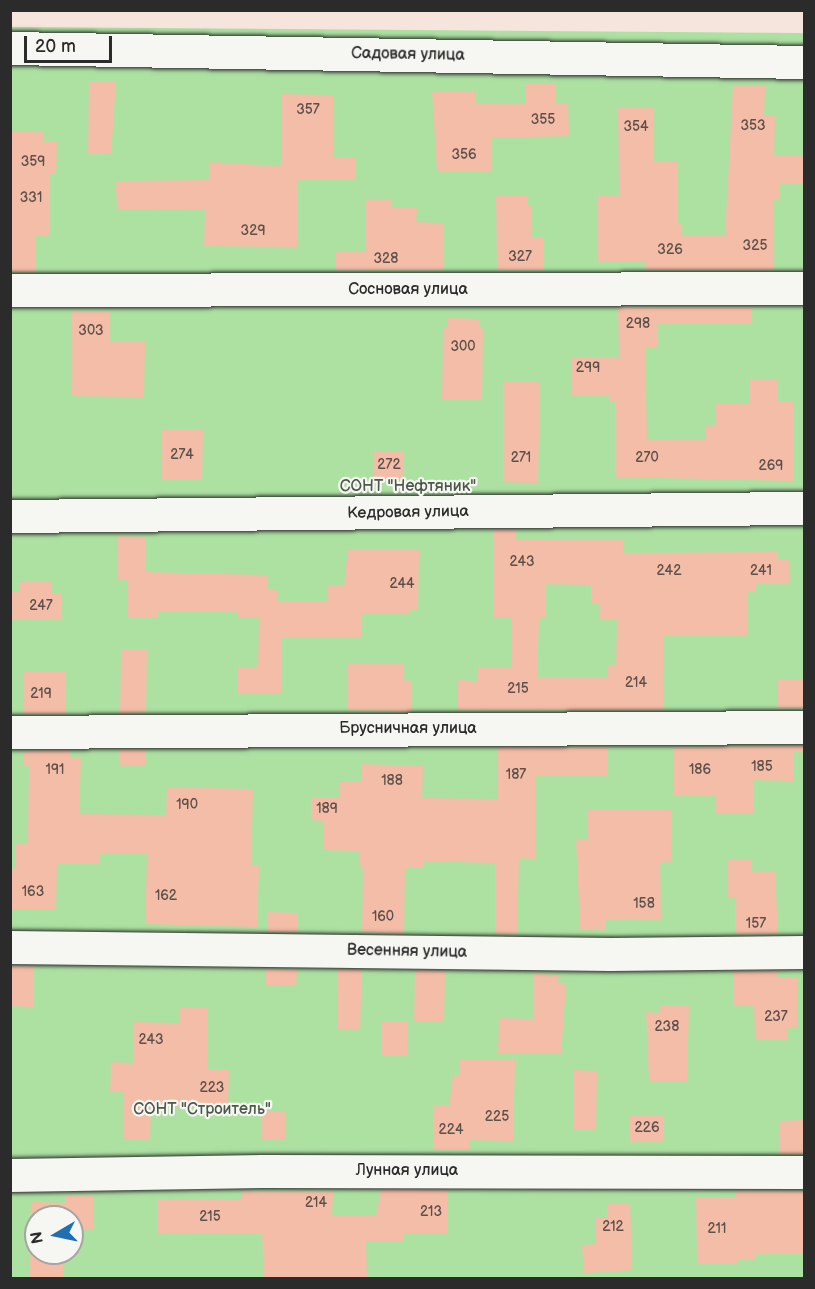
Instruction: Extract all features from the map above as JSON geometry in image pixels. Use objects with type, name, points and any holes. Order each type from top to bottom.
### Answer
[{"type":"street","name":"Садовая улица","points":[[10,48],[804,62]]},
{"type":"street","name":"Сосновая улица","points":[[10,290],[804,288]]},
{"type":"street","name":"Кедровая улица","points":[[10,516],[804,508]]},
{"type":"street","name":"Брусничная улица","points":[[10,732],[804,727]]},
{"type":"street","name":"Весенняя улица","points":[[10,947],[610,954],[804,952]]},
{"type":"street","name":"Лунная улица","points":[[10,1175],[262,1171],[804,1172]]},
{"type":"green space","name":"СОНТ \"Нефтяник\"","points":[[11,27],[804,33],[804,1278],[11,1278]]},
{"type":"building","points":[[89,81],[116,81],[111,154],[88,154]]},
{"type":"building","points":[[555,83],[555,103],[568,103],[569,136],[491,138],[492,171],[437,171],[432,91],[475,91],[475,103],[526,104],[526,84]]},
{"type":"building","points":[[733,85],[765,86],[764,115],[775,115],[774,156],[804,156],[804,184],[780,183],[779,200],[774,199],[773,269],[646,270],[646,261],[598,262],[597,195],[619,195],[618,107],[654,107],[654,162],[678,162],[678,224],[682,224],[682,236],[725,235]]},
{"type":"building","points":[[282,94],[333,95],[333,158],[356,158],[355,180],[298,180],[297,247],[204,246],[205,209],[117,210],[116,181],[209,180],[209,162],[281,166]]},
{"type":"building","points":[[10,132],[43,132],[43,141],[57,141],[56,174],[50,174],[49,235],[36,235],[36,271],[10,271]]},
{"type":"building","points":[[527,195],[527,205],[531,205],[531,237],[544,237],[544,270],[497,270],[496,196]]},
{"type":"building","points":[[366,200],[392,200],[392,207],[417,207],[416,222],[443,223],[443,270],[336,270],[336,251],[365,252]]},
{"type":"building","points":[[752,307],[752,324],[658,324],[658,347],[645,347],[647,440],[706,439],[706,426],[716,426],[716,404],[750,404],[750,379],[777,379],[777,402],[793,402],[793,481],[615,477],[615,401],[609,401],[609,395],[572,396],[572,358],[619,358],[618,308]]},
{"type":"building","points":[[72,311],[110,312],[110,341],[145,341],[144,397],[72,396]]},
{"type":"building","points":[[448,318],[479,319],[479,327],[483,327],[482,400],[442,399],[443,327],[448,327]]},
{"type":"building","points":[[540,381],[538,483],[503,482],[503,382]]},
{"type":"building","points":[[162,430],[203,430],[202,480],[162,480]]},
{"type":"building","points":[[374,451],[404,451],[404,479],[374,479]]},
{"type":"building","points":[[493,530],[515,530],[515,540],[623,540],[623,553],[778,552],[778,559],[789,559],[790,583],[755,583],[755,591],[748,591],[747,635],[663,635],[663,709],[458,710],[458,680],[478,681],[478,667],[511,667],[512,617],[493,617]],"holes":[[[546,584],[591,585],[591,603],[600,603],[599,620],[617,620],[616,665],[608,665],[608,678],[537,677],[539,617],[546,617]]]},
{"type":"building","points":[[118,536],[146,537],[145,572],[268,575],[268,589],[277,589],[277,601],[328,601],[328,586],[344,586],[348,549],[419,550],[418,610],[409,610],[410,614],[362,613],[361,637],[281,638],[281,693],[238,693],[238,667],[258,667],[259,617],[238,617],[238,612],[158,611],[157,618],[127,618],[128,580],[117,579]]},
{"type":"building","points":[[19,581],[51,582],[51,593],[62,593],[62,620],[10,619],[10,591],[19,591]]},
{"type":"building","points":[[121,649],[147,649],[146,712],[120,713]]},
{"type":"building","points":[[347,663],[404,663],[404,680],[411,681],[411,711],[347,710]]},
{"type":"building","points":[[24,672],[66,672],[65,713],[24,713]]},
{"type":"building","points":[[778,679],[804,679],[804,708],[778,708]]},
{"type":"building","points":[[804,746],[804,752],[793,752],[793,781],[753,780],[753,814],[716,813],[716,796],[674,795],[674,747]]},
{"type":"building","points":[[608,747],[608,775],[535,775],[535,859],[519,858],[517,934],[495,934],[495,863],[424,861],[424,868],[405,868],[404,933],[362,932],[363,867],[360,867],[360,851],[323,850],[323,821],[311,820],[311,797],[340,798],[340,781],[362,782],[362,764],[423,766],[422,798],[498,799],[498,748]]},
{"type":"building","points":[[69,750],[69,757],[81,757],[79,814],[166,815],[167,787],[253,789],[251,866],[259,866],[257,927],[145,924],[147,854],[99,853],[99,864],[57,863],[56,910],[10,909],[10,868],[16,869],[16,843],[27,843],[29,766],[23,766],[24,751]]},
{"type":"building","points":[[119,750],[145,750],[145,765],[119,765]]},
{"type":"building","points":[[587,810],[672,810],[671,861],[660,863],[661,920],[606,920],[606,930],[580,930],[576,839],[587,839]]},
{"type":"building","points":[[728,859],[752,859],[752,871],[775,871],[778,934],[735,934],[735,897],[728,897]]},
{"type":"building","points":[[267,912],[298,913],[298,932],[267,931]]},
{"type":"building","points":[[10,966],[34,966],[34,1007],[10,1006]]},
{"type":"building","points":[[266,969],[297,969],[296,986],[266,985]]},
{"type":"building","points":[[337,970],[362,970],[360,1030],[338,1029]]},
{"type":"building","points":[[415,970],[445,971],[444,1022],[414,1021]]},
{"type":"building","points":[[733,971],[778,971],[778,978],[797,978],[797,1027],[787,1027],[787,1040],[755,1040],[754,1006],[733,1005]]},
{"type":"building","points":[[534,974],[559,975],[558,983],[566,984],[561,1054],[498,1053],[499,1018],[533,1019]]},
{"type":"building","points":[[660,1005],[689,1005],[687,1081],[649,1081],[646,1012],[659,1013]]},
{"type":"building","points":[[179,1007],[208,1008],[207,1069],[229,1069],[228,1108],[151,1106],[150,1140],[123,1139],[124,1091],[110,1091],[111,1062],[133,1063],[134,1022],[179,1023]]},
{"type":"building","points":[[382,1021],[408,1021],[407,1055],[381,1055]]},
{"type":"building","points":[[460,1059],[515,1060],[513,1141],[469,1140],[469,1150],[433,1149],[433,1105],[449,1105],[453,1075],[459,1075]]},
{"type":"building","points":[[574,1070],[597,1071],[596,1130],[574,1130]]},
{"type":"building","points":[[261,1112],[286,1112],[285,1139],[261,1139]]},
{"type":"building","points":[[664,1115],[664,1141],[630,1142],[630,1116]]},
{"type":"building","points":[[804,1120],[804,1153],[780,1153],[779,1121]]},
{"type":"building","points":[[381,1190],[448,1190],[448,1233],[404,1233],[404,1241],[366,1241],[367,1278],[264,1278],[262,1234],[157,1233],[157,1199],[241,1200],[241,1191],[333,1192],[332,1215],[376,1215]]},
{"type":"building","points":[[736,1191],[804,1191],[804,1254],[756,1254],[756,1259],[737,1259],[737,1264],[697,1264],[696,1198],[736,1198]]},
{"type":"building","points":[[65,1196],[93,1196],[93,1230],[84,1230],[84,1205],[31,1205],[31,1202],[65,1203]]},
{"type":"building","points":[[630,1203],[632,1270],[584,1273],[582,1245],[596,1244],[595,1218],[607,1217],[607,1204]]},
{"type":"building","points":[[30,1265],[63,1265],[63,1278],[30,1278]]},
{"type":"park label","name":"СОНТ \"Строитель\"","points":[[202,1110]]}]
